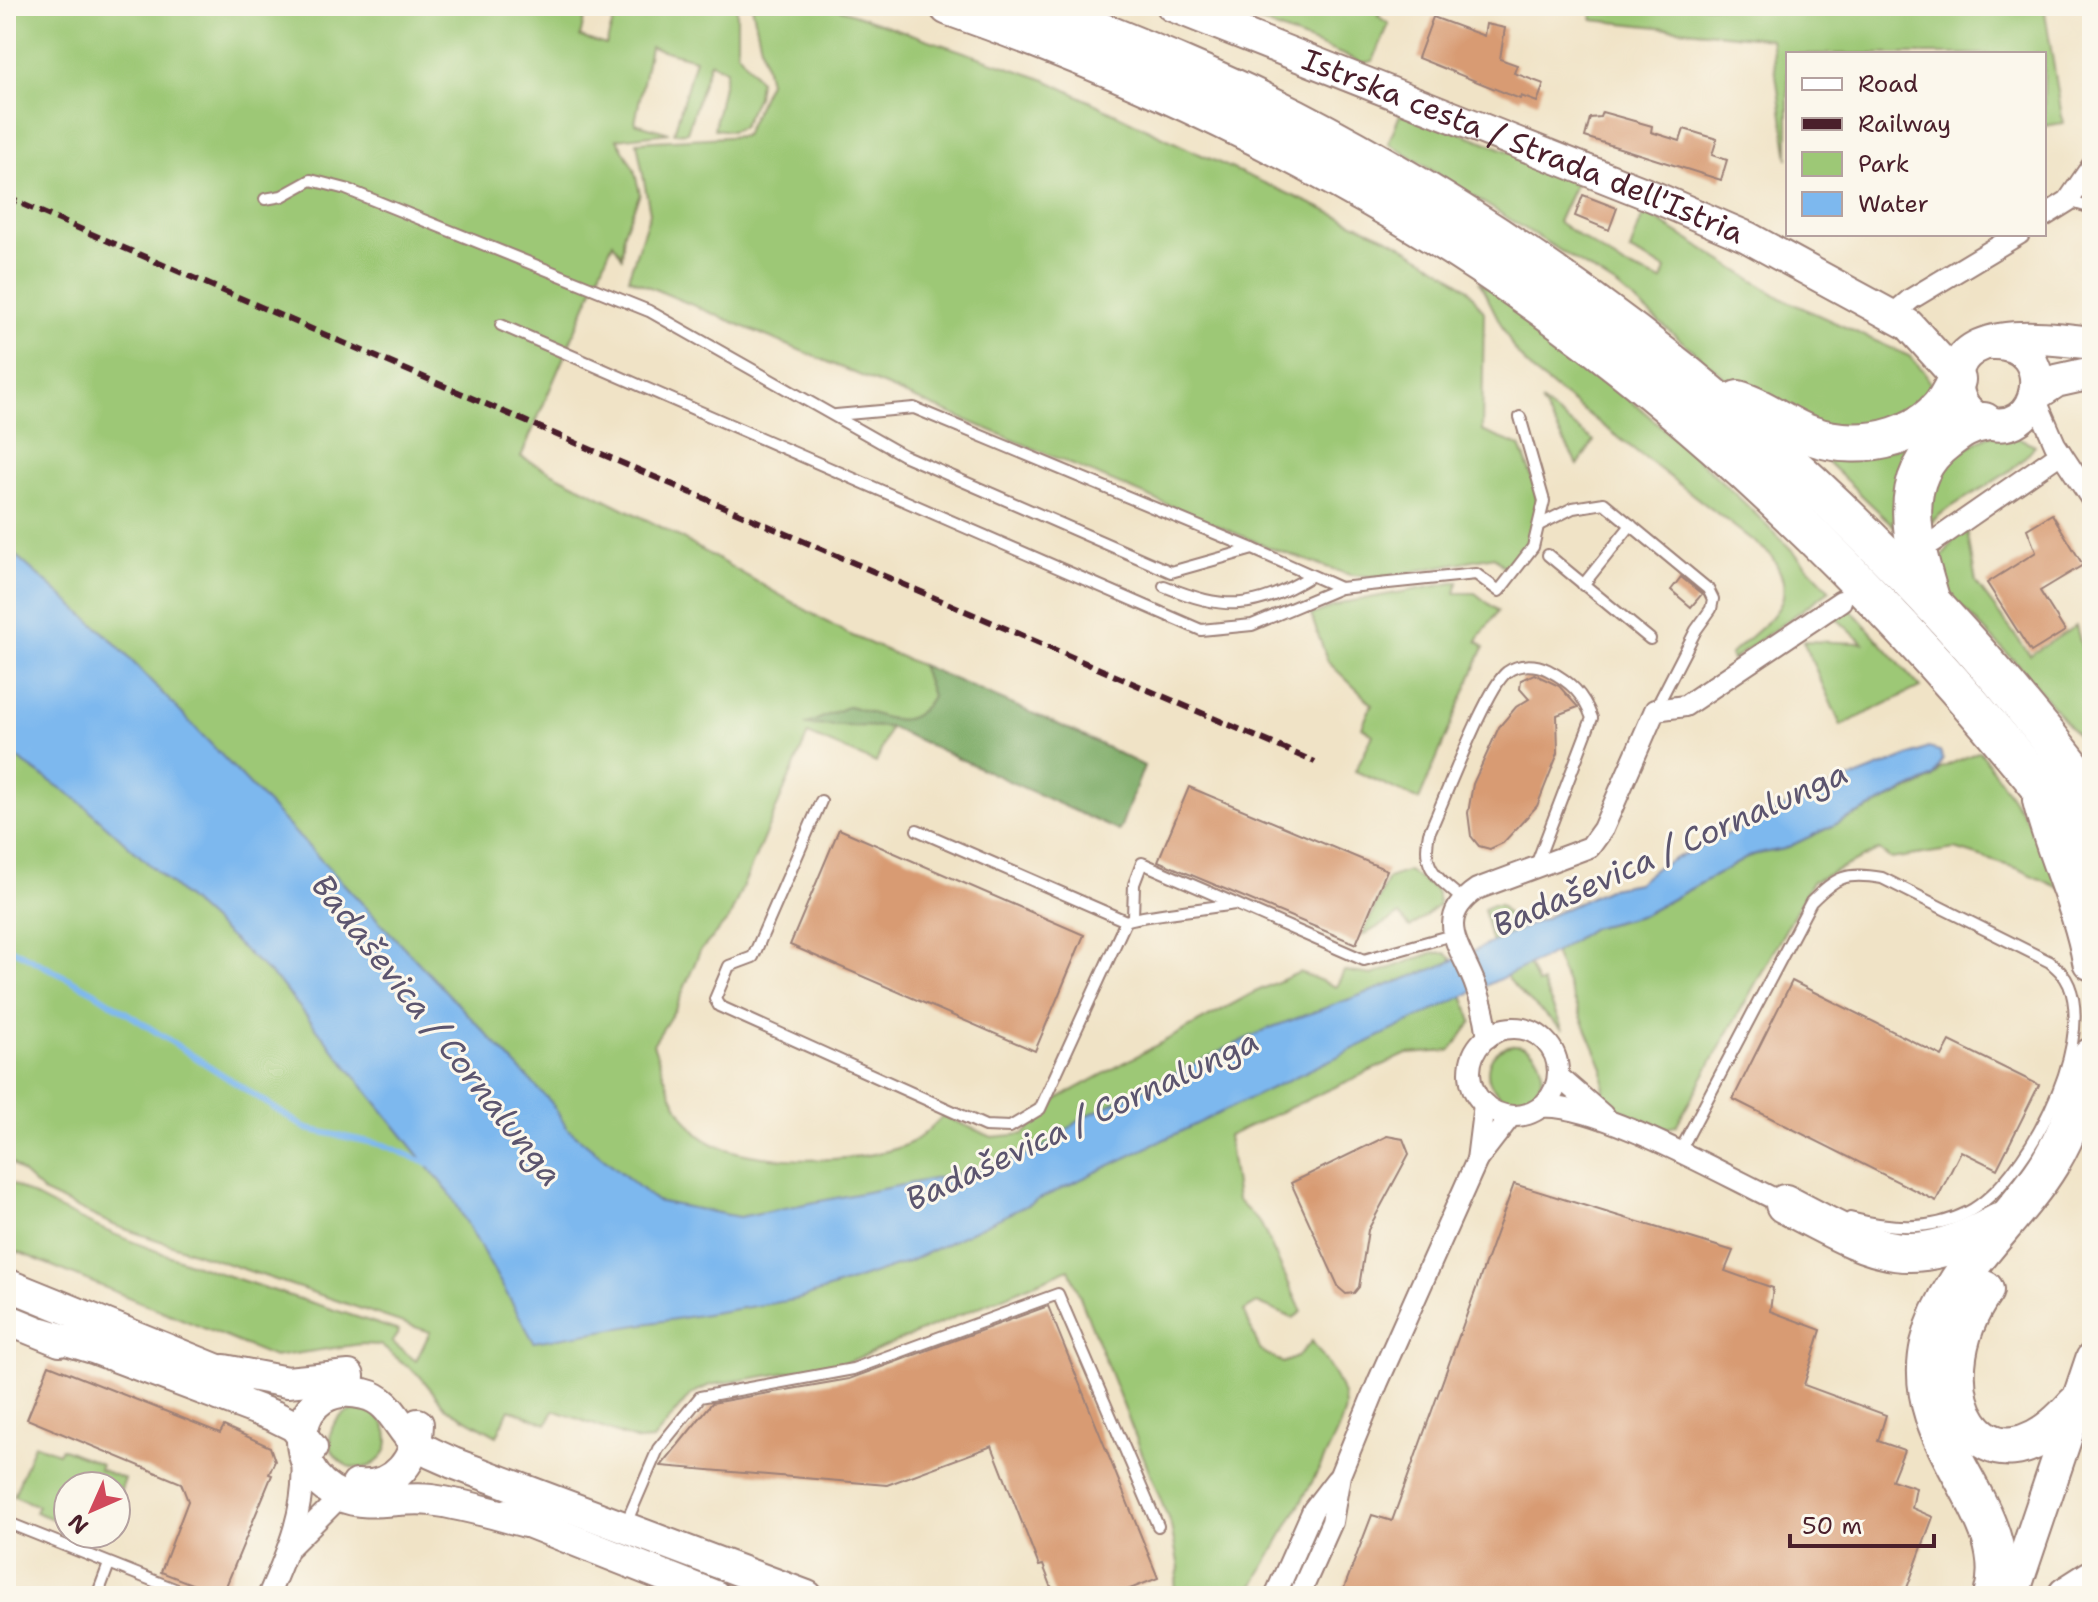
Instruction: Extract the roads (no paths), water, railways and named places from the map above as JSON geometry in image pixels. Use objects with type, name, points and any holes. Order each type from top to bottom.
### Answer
[{"type":"highway","points":[[949,6],[1159,88],[1298,156],[1406,217],[1541,308],[1692,428],[1813,537],[1919,643],[2038,782],[2092,852]]},
{"type":"highway","points":[[1036,6],[1179,63],[1294,117],[1423,188],[1535,260],[1631,329],[1711,393],[1789,463],[1932,605],[2092,793]]},
{"type":"highway","points":[[1711,393],[1746,402],[1808,434],[1852,444],[1898,436],[1914,428],[1939,409],[1956,379]]},
{"type":"highway","points":[[1932,605],[1912,532],[1912,501],[1919,472],[1931,452],[1968,424],[1992,423]]},
{"type":"highway","points":[[2038,782],[2050,834],[2078,904],[2092,961]]},
{"type":"highway","points":[[1993,1596],[1997,1564],[1991,1537],[1941,1438],[1930,1406],[1927,1373],[1930,1345],[1939,1317],[2001,1222],[2049,1165],[2080,1099],[2092,1057]]},
{"type":"highway","points":[[2076,1405],[2044,1437],[2009,1446],[1994,1442],[1968,1424],[1960,1411],[1955,1358],[1975,1303],[2052,1198],[2092,1123]]},
{"type":"highway","points":[[1785,1204],[1862,1241],[1912,1254],[1963,1243],[2001,1222]]},
{"type":"highway","points":[[2067,1596],[2092,1580]]},
{"type":"main road","points":[[2092,343],[2015,336],[1969,354],[1956,379],[1963,405],[1992,423],[2022,415],[2036,396],[2056,381],[2092,373]]},
{"type":"main road","points":[[1989,344],[2016,347],[2029,358],[2037,379],[2036,396]]},
{"type":"main road","points":[[2029,358],[2092,357]]},
{"type":"main road","points":[[2012,1596],[2092,1359]]},
{"type":"street","name":"Istrska cesta / Strada dell'Istria","points":[[1172,6],[1203,12],[1657,198],[1747,237],[1901,320]]},
{"type":"street","points":[[2046,215],[2068,201],[2092,166]]},
{"type":"street","points":[[1901,320],[1921,293],[2016,236]]},
{"type":"street","points":[[1901,320],[1950,339],[1989,344]]},
{"type":"street","points":[[1901,320],[1935,350],[1956,379]]},
{"type":"street","points":[[2036,396],[2058,449],[2092,500]]},
{"type":"street","points":[[1992,423],[2021,428],[2058,449]]},
{"type":"street","points":[[1933,542],[2058,449]]},
{"type":"street","points":[[1488,1037],[1477,988],[1452,935],[1453,921],[1462,899],[1477,889],[1590,847],[1603,829],[1655,710],[1685,706],[1841,601]]},
{"type":"street","points":[[1477,988],[1516,1028],[1533,1033],[1547,1043],[1556,1059],[1558,1076],[1553,1093],[1541,1107]]},
{"type":"street","points":[[1516,1028],[1488,1037],[1480,1045],[1471,1065],[1472,1085],[1484,1104],[1511,1116],[1553,1106],[1609,1120],[1785,1204]]},
{"type":"street","points":[[1558,1076],[1609,1120]]},
{"type":"street","points":[[1477,1160],[1484,1104]]},
{"type":"street","points":[[1299,1596],[1332,1522],[1340,1475],[1477,1160],[1511,1116]]},
{"type":"street","points":[[6,1284],[224,1370],[253,1386],[318,1401]]},
{"type":"street","points":[[6,1319],[263,1425],[303,1445],[316,1478],[372,1501],[403,1497],[434,1500],[526,1522]]},
{"type":"street","points":[[224,1370],[287,1382],[369,1376],[393,1387],[407,1400],[417,1434],[398,1475]]},
{"type":"street","points":[[268,1596],[291,1546],[301,1504],[303,1445],[310,1410],[318,1401],[338,1394],[366,1394],[453,1463],[807,1596]]},
{"type":"street","points":[[417,1434],[457,1446],[719,1562]]},
{"type":"street","points":[[291,1546],[347,1490],[398,1475],[443,1483],[526,1522],[715,1596]]},
{"type":"street","points":[[1274,1591],[1313,1510],[1340,1475]]},
{"type":"lane","points":[[265,199],[282,196],[311,180],[346,189],[649,311],[903,455],[1171,572],[1253,549]]},
{"type":"lane","points":[[2068,201],[2092,208]]},
{"type":"lane","points":[[501,325],[1201,630],[1252,625],[1340,588],[1476,574],[1499,591],[1533,547],[1541,524],[1544,501],[1520,417]]},
{"type":"lane","points":[[835,415],[914,408],[1340,588]]},
{"type":"lane","points":[[1541,524],[1573,508],[1604,503],[1708,589],[1713,599],[1708,616],[1696,630],[1655,710]]},
{"type":"lane","points":[[1583,585],[1631,525]]},
{"type":"lane","points":[[1548,555],[1650,639]]},
{"type":"lane","points":[[1164,586],[1205,602],[1224,605],[1260,602],[1311,576]]},
{"type":"lane","points":[[1462,899],[1429,868],[1425,851],[1429,833],[1495,685],[1516,667],[1539,665],[1575,688],[1584,697],[1592,718],[1533,870]]},
{"type":"lane","points":[[821,801],[753,957],[729,966],[715,999],[719,1006],[985,1126],[1010,1127],[1040,1109],[1130,919],[1134,884],[1142,863],[1364,960],[1452,935]]},
{"type":"lane","points":[[917,830],[1130,919],[1154,918],[1235,904]]},
{"type":"lane","points":[[1678,1153],[1792,932],[1811,902],[1829,884],[1851,873],[1882,878],[2050,962],[2068,982],[2075,1022],[2065,1074],[2022,1159],[1987,1199],[1970,1211],[1925,1225],[1888,1227],[1839,1215]]},
{"type":"lane","points":[[1785,1204],[1825,1212]]},
{"type":"lane","points":[[627,1521],[658,1449],[700,1397],[853,1369],[1058,1294],[1158,1526]]},
{"type":"lane","points":[[6,1522],[192,1596]]},
{"type":"lane","points":[[97,1596],[109,1564]]},
{"type":"water","name":"Badaševica / Cornalunga","points":[[6,547],[111,639],[551,1102],[567,1128],[656,1201],[739,1217],[994,1167],[1041,1149],[1084,1117],[1267,1029],[1441,966],[1610,888],[1637,883],[1657,867],[1805,797],[1928,748],[1940,751],[1943,759],[1934,777],[1784,849],[1752,855],[1643,915],[1592,928],[1554,953],[908,1262],[799,1299],[534,1342],[451,1195],[280,983],[78,800],[6,751]]},
{"type":"waterway","points":[[6,946],[94,992],[307,1129],[384,1145],[429,1164]]},
{"type":"railway","points":[[6,197],[1315,762]]}]
